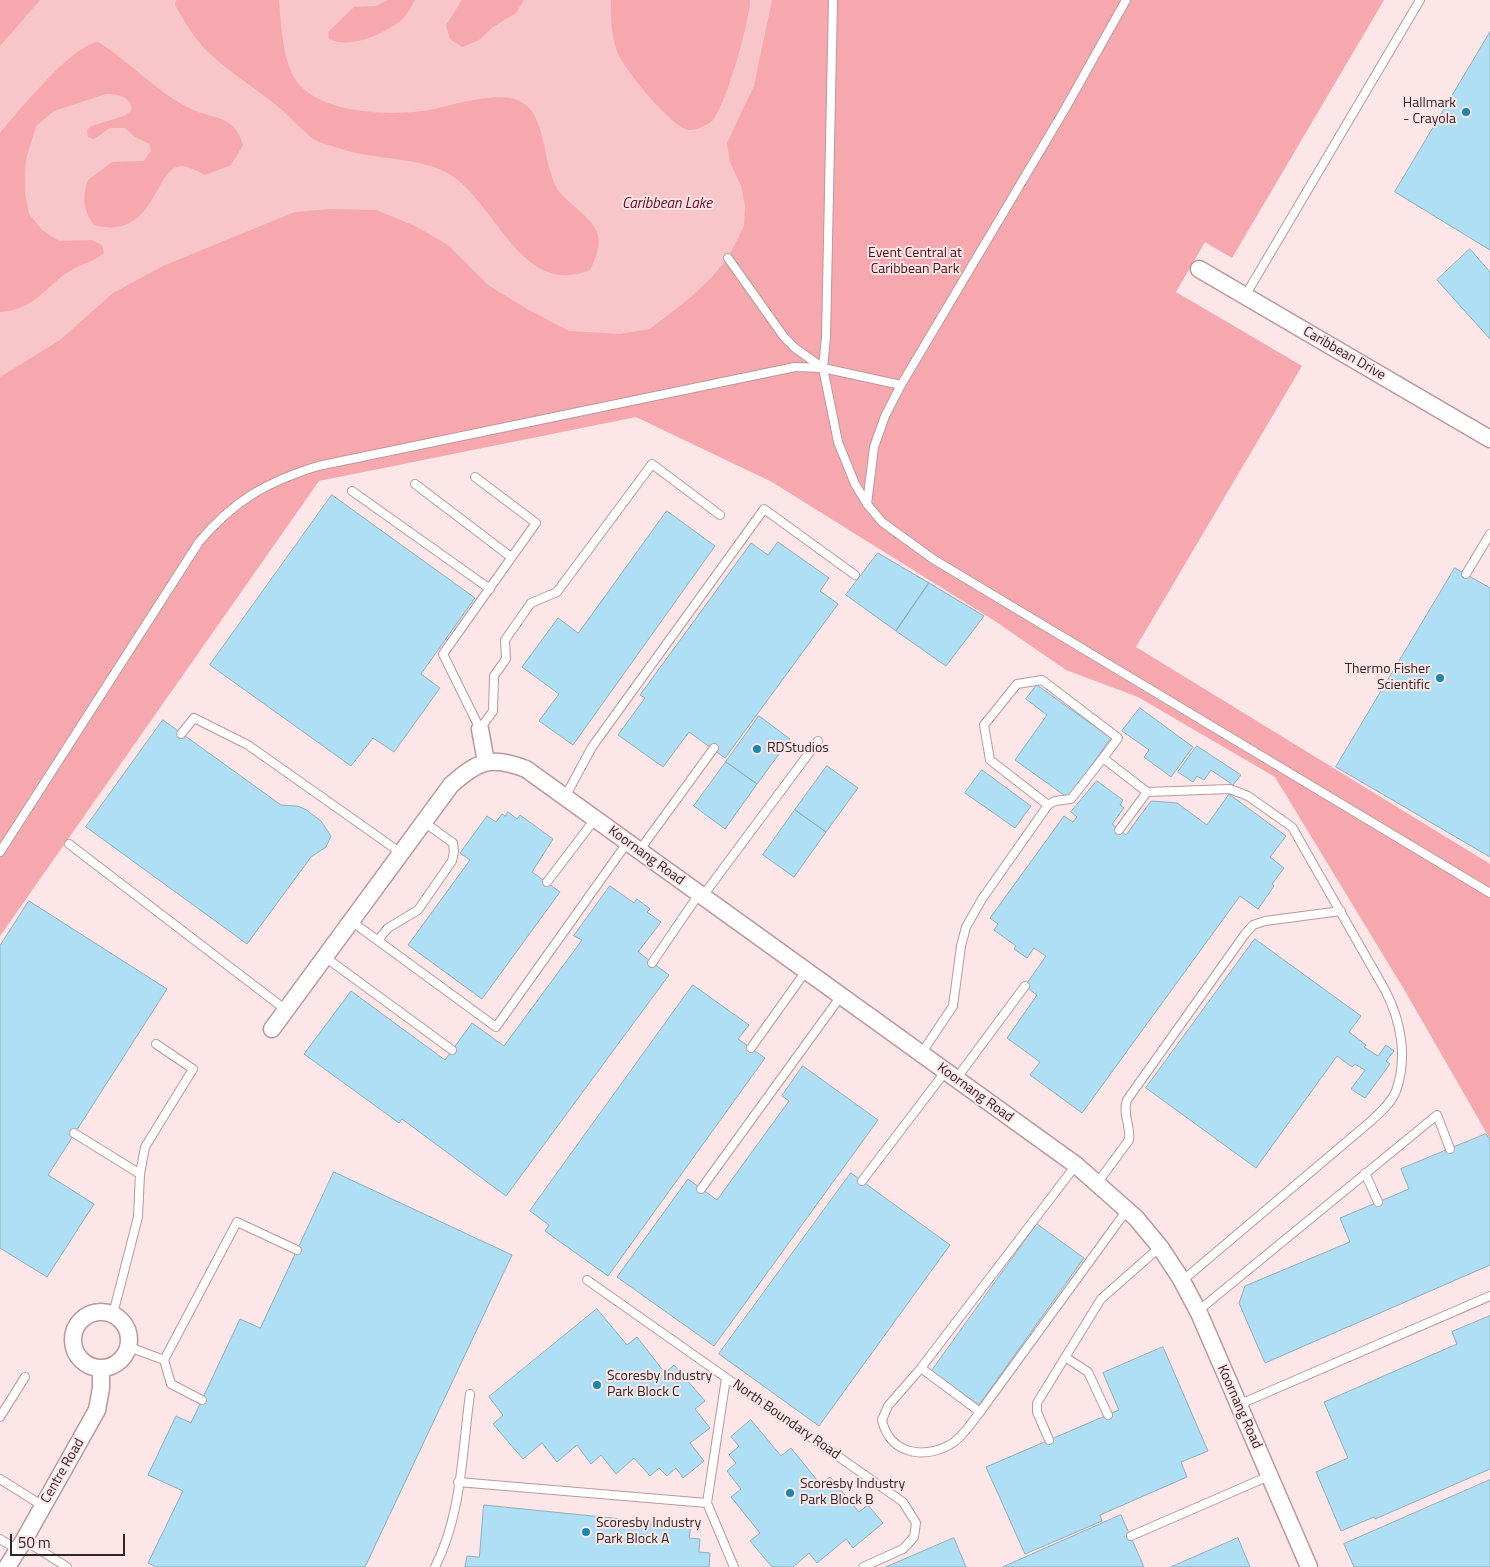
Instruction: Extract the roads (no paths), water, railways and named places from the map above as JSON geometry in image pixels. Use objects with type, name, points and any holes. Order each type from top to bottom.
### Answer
[{"type":"street","name":"Caribbean Drive","points":[[1199,269],[1490,439]]},
{"type":"street","points":[[272,1029],[451,784],[464,774],[486,762],[480,730]]},
{"type":"street","name":"Koornang Road","points":[[486,762],[494,760],[509,762],[526,770],[565,797],[1076,1165],[1098,1182],[1127,1210],[1160,1247],[1182,1281],[1197,1311],[1309,1567]]},
{"type":"street","points":[[104,1311],[113,1314],[118,1317],[128,1330],[129,1347],[120,1361],[111,1367],[101,1368],[84,1363],[73,1347],[72,1337],[78,1324],[86,1316],[104,1311]]},
{"type":"street","name":"Centre Road","points":[[7,1567],[97,1410],[101,1388],[101,1368]]},
{"type":"lane","points":[[833,0],[826,337],[823,368],[838,442],[852,478],[868,504],[882,522],[933,559],[1490,893]]},
{"type":"lane","points":[[868,504],[874,447],[885,416],[901,385],[1065,109],[1126,0]]},
{"type":"lane","points":[[1245,296],[1420,0]]},
{"type":"lane","points":[[728,258],[784,337],[795,348],[823,368]]},
{"type":"lane","points":[[0,852],[199,542],[223,515],[260,488],[296,473],[352,458],[795,367],[823,368],[901,385]]},
{"type":"lane","points":[[480,730],[492,710],[494,676],[506,659],[505,640],[531,603],[557,592],[652,464],[720,515]]},
{"type":"lane","points":[[475,477],[536,523],[443,654],[480,730]]},
{"type":"lane","points":[[415,484],[511,557]]},
{"type":"lane","points":[[352,491],[490,589]]},
{"type":"lane","points":[[565,797],[592,746],[764,509],[855,575]]},
{"type":"lane","points":[[1466,574],[1490,534]]},
{"type":"lane","points":[[921,1054],[953,1006],[961,946],[966,927],[982,899],[1048,804],[1055,800],[1071,799],[1118,738],[1042,680],[1017,684],[984,725],[988,753],[996,765],[1048,804]]},
{"type":"lane","points":[[182,734],[194,718],[248,745],[401,853]]},
{"type":"lane","points":[[652,962],[818,741]]},
{"type":"lane","points":[[351,921],[496,1027],[633,847],[714,748]]},
{"type":"lane","points":[[1103,758],[1147,792],[1230,789],[1248,796],[1292,827],[1385,990],[1398,1017],[1402,1054],[1396,1092],[1384,1109],[1182,1281]]},
{"type":"lane","points":[[1119,830],[1147,792]]},
{"type":"lane","points":[[547,882],[595,819]]},
{"type":"lane","points":[[378,940],[388,928],[418,910],[452,861],[453,843],[424,822]]},
{"type":"lane","points":[[69,844],[286,1010]]},
{"type":"lane","points":[[1098,1182],[1129,1140],[1125,1113],[1127,1100],[1253,925],[1265,921],[1340,911]]},
{"type":"lane","points":[[325,957],[452,1050]]},
{"type":"lane","points":[[751,1048],[806,971]]},
{"type":"lane","points":[[862,1181],[1025,986]]},
{"type":"lane","points":[[701,1189],[841,996]]},
{"type":"lane","points":[[113,1314],[138,1216],[140,1174],[145,1147],[193,1069],[156,1044]]},
{"type":"lane","points":[[1197,1311],[1437,1115],[1450,1149]]},
{"type":"lane","points":[[74,1133],[140,1174]]},
{"type":"lane","points":[[1076,1165],[921,1368],[884,1413],[884,1427],[895,1444],[915,1454],[939,1450],[956,1441],[980,1412],[1127,1210]]},
{"type":"lane","points":[[1365,1173],[1378,1202]]},
{"type":"lane","points":[[202,1400],[171,1384],[164,1360],[237,1222],[297,1250]]},
{"type":"lane","points":[[1049,1440],[1036,1407],[1106,1294],[1160,1247]]},
{"type":"lane","name":"North Boundary Road","points":[[587,1280],[896,1497],[908,1509],[916,1523],[914,1537],[910,1544],[863,1567]]},
{"type":"lane","points":[[1238,1405],[1490,1296]]},
{"type":"lane","points":[[129,1347],[164,1360]]},
{"type":"lane","points":[[1065,1358],[1088,1372],[1108,1415]]},
{"type":"lane","points":[[921,1368],[980,1412]]},
{"type":"lane","points":[[0,1417],[25,1377]]},
{"type":"lane","points":[[726,1378],[707,1503],[734,1567]]},
{"type":"lane","points":[[435,1567],[449,1537],[454,1514],[470,1394]]},
{"type":"lane","points":[[1131,1536],[1269,1476]]},
{"type":"lane","points":[[0,1479],[43,1506]]},
{"type":"lane","points":[[458,1482],[707,1503]]},
{"type":"lane","points":[[0,1539],[21,1545],[67,1567]]},
{"type":"water","name":"Caribbean Lake","points":[[40,0],[176,0],[175,5],[202,46],[223,65],[276,105],[314,139],[361,154],[427,165],[451,175],[467,189],[512,244],[528,260],[546,271],[566,275],[590,270],[599,245],[598,236],[589,220],[563,196],[556,185],[550,172],[540,129],[528,107],[517,100],[499,97],[419,112],[378,113],[336,106],[317,98],[302,88],[292,74],[284,47],[279,0],[388,0],[376,6],[354,7],[328,32],[329,39],[337,42],[346,42],[365,39],[392,27],[404,17],[415,0],[462,0],[446,25],[450,39],[462,47],[479,40],[493,27],[516,13],[524,0],[611,0],[612,28],[619,56],[640,86],[662,110],[672,120],[689,130],[708,124],[713,120],[718,111],[736,62],[746,25],[750,0],[772,0],[754,86],[727,143],[730,162],[741,186],[745,206],[744,226],[728,258],[691,297],[650,329],[620,334],[569,331],[527,309],[488,285],[448,245],[415,226],[376,210],[332,209],[295,212],[165,265],[113,293],[60,340],[0,377],[0,312],[22,307],[31,302],[61,277],[104,253],[102,245],[92,240],[59,241],[42,230],[29,214],[25,193],[26,159],[36,126],[54,111],[106,94],[124,97],[130,103],[131,111],[124,116],[91,126],[87,130],[88,137],[94,139],[110,128],[125,128],[135,137],[150,144],[151,151],[144,161],[112,162],[88,180],[84,198],[90,219],[94,225],[115,227],[130,223],[142,213],[173,168],[183,166],[205,175],[231,165],[243,145],[235,128],[230,123],[193,110],[180,103],[98,42],[87,46],[60,67],[0,133],[0,46]]},
{"type":"place","name":"Hallmark - Crayola","points":[[1466,112]]},
{"type":"place","name":"Thermo Fisher Scientific","points":[[1440,678]]},
{"type":"place","name":"RDStudios","points":[[757,749]]},
{"type":"place","name":"Scoresby Industry Park Block C","points":[[597,1385]]},
{"type":"place","name":"Scoresby Industry Park Block B","points":[[790,1493]]},
{"type":"place","name":"Scoresby Industry Park Block A","points":[[586,1532]]},
{"type":"park label","name":"Event Central at Caribbean Park","points":[[915,262]]}]
